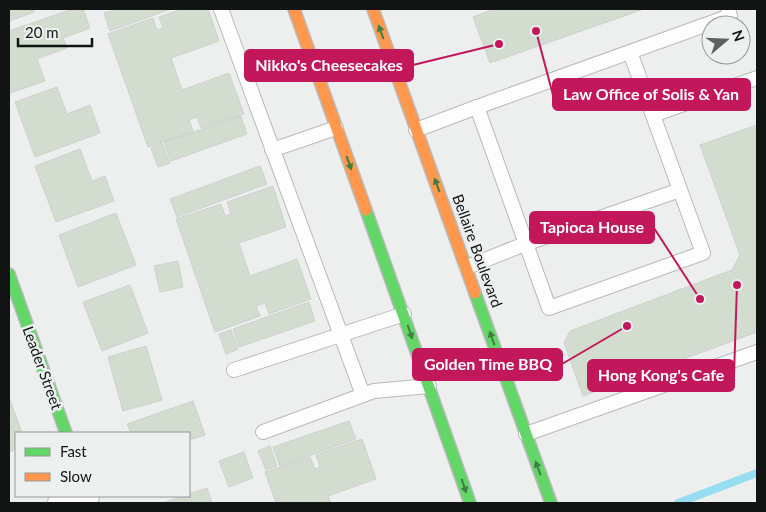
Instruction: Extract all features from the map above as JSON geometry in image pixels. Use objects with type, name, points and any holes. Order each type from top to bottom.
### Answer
[{"type":"main road","points":[[294,9],[470,503]]},
{"type":"main road","name":"Bellaire Boulevard","points":[[375,9],[416,130],[551,503]]},
{"type":"main road","name":"Leader Street","points":[[9,274],[66,432]]},
{"type":"street","points":[[62,503],[83,497]]},
{"type":"lane","points":[[221,9],[363,395]]},
{"type":"lane","points":[[416,130],[730,16],[728,9]]},
{"type":"lane","points":[[477,107],[549,308],[703,253],[630,52]]},
{"type":"lane","points":[[654,115],[757,78]]},
{"type":"lane","points":[[272,150],[336,128]]},
{"type":"lane","points":[[467,267],[525,244],[680,190]]},
{"type":"lane","points":[[234,370],[404,314]]},
{"type":"lane","points":[[526,434],[757,352]]},
{"type":"lane","points":[[263,432],[374,391],[429,386]]},
{"type":"building","points":[[9,9],[33,9],[34,12],[9,21]]},
{"type":"building","points":[[73,9],[83,9],[90,28],[63,38],[67,48],[37,59],[45,81],[10,93],[9,31]]},
{"type":"building","points":[[116,9],[171,9],[110,31],[104,13]]},
{"type":"building","points":[[182,9],[208,9],[219,41],[171,58],[182,90],[229,73],[244,114],[201,128],[197,117],[189,120],[193,131],[148,147],[108,34],[153,18],[157,30],[163,28],[159,17]]},
{"type":"building","points":[[495,9],[644,9],[490,63],[473,17]]},
{"type":"building","points":[[57,87],[67,114],[90,105],[100,133],[35,157],[15,102]]},
{"type":"building","points":[[241,116],[247,134],[171,161],[164,142]]},
{"type":"building","points":[[757,125],[757,332],[583,396],[564,343],[570,331],[732,270],[740,255],[700,145]]},
{"type":"building","points":[[162,143],[170,163],[158,167],[151,148]]},
{"type":"building","points":[[80,149],[92,181],[105,176],[114,201],[56,222],[35,166]]},
{"type":"building","points":[[260,166],[267,184],[177,217],[170,199]]},
{"type":"building","points":[[273,186],[286,227],[239,243],[250,276],[297,259],[311,299],[269,314],[265,303],[256,306],[260,316],[215,332],[176,219],[221,204],[225,216],[231,214],[227,202]]},
{"type":"building","points":[[116,213],[136,265],[78,287],[59,235]]},
{"type":"building","points":[[178,261],[183,287],[160,292],[154,266]]},
{"type":"building","points":[[130,285],[148,333],[102,351],[83,302]]},
{"type":"building","points":[[309,302],[315,321],[239,347],[233,329]]},
{"type":"building","points":[[231,330],[238,349],[226,354],[219,334]]},
{"type":"building","points":[[146,346],[162,400],[123,411],[108,357]]},
{"type":"building","points":[[9,397],[22,432],[15,432],[15,449],[9,452]]},
{"type":"building","points":[[193,401],[205,435],[190,440],[190,432],[131,432],[127,424]]},
{"type":"building","points":[[349,421],[356,439],[280,466],[273,447]]},
{"type":"building","points":[[362,439],[376,479],[328,496],[331,503],[276,503],[265,472],[310,457],[315,469],[320,467],[316,455]]},
{"type":"building","points":[[270,446],[277,466],[266,470],[258,451]]},
{"type":"building","points":[[244,452],[253,478],[229,487],[219,461]]},
{"type":"building","points":[[207,488],[212,503],[162,503],[181,497],[190,497],[190,494]]},
{"type":"waterway","points":[[678,503],[757,473]]},
{"type":"traffic: fast","points":[[366,210],[470,503]]},
{"type":"traffic: fast","points":[[9,274],[66,432]]},
{"type":"traffic: fast","points":[[475,293],[551,503]]},
{"type":"traffic: slow","points":[[294,9],[366,210]]},
{"type":"traffic: slow","points":[[373,9],[475,293]]},
{"type":"place","name":"Law Office of Solis & Yan","points":[[536,31]]},
{"type":"place","name":"Nikko's Cheesecakes","points":[[499,44]]},
{"type":"place","name":"Hong Kong's Cafe","points":[[737,285]]},
{"type":"place","name":"Tapioca House","points":[[700,299]]},
{"type":"place","name":"Golden Time BBQ","points":[[627,326]]}]
